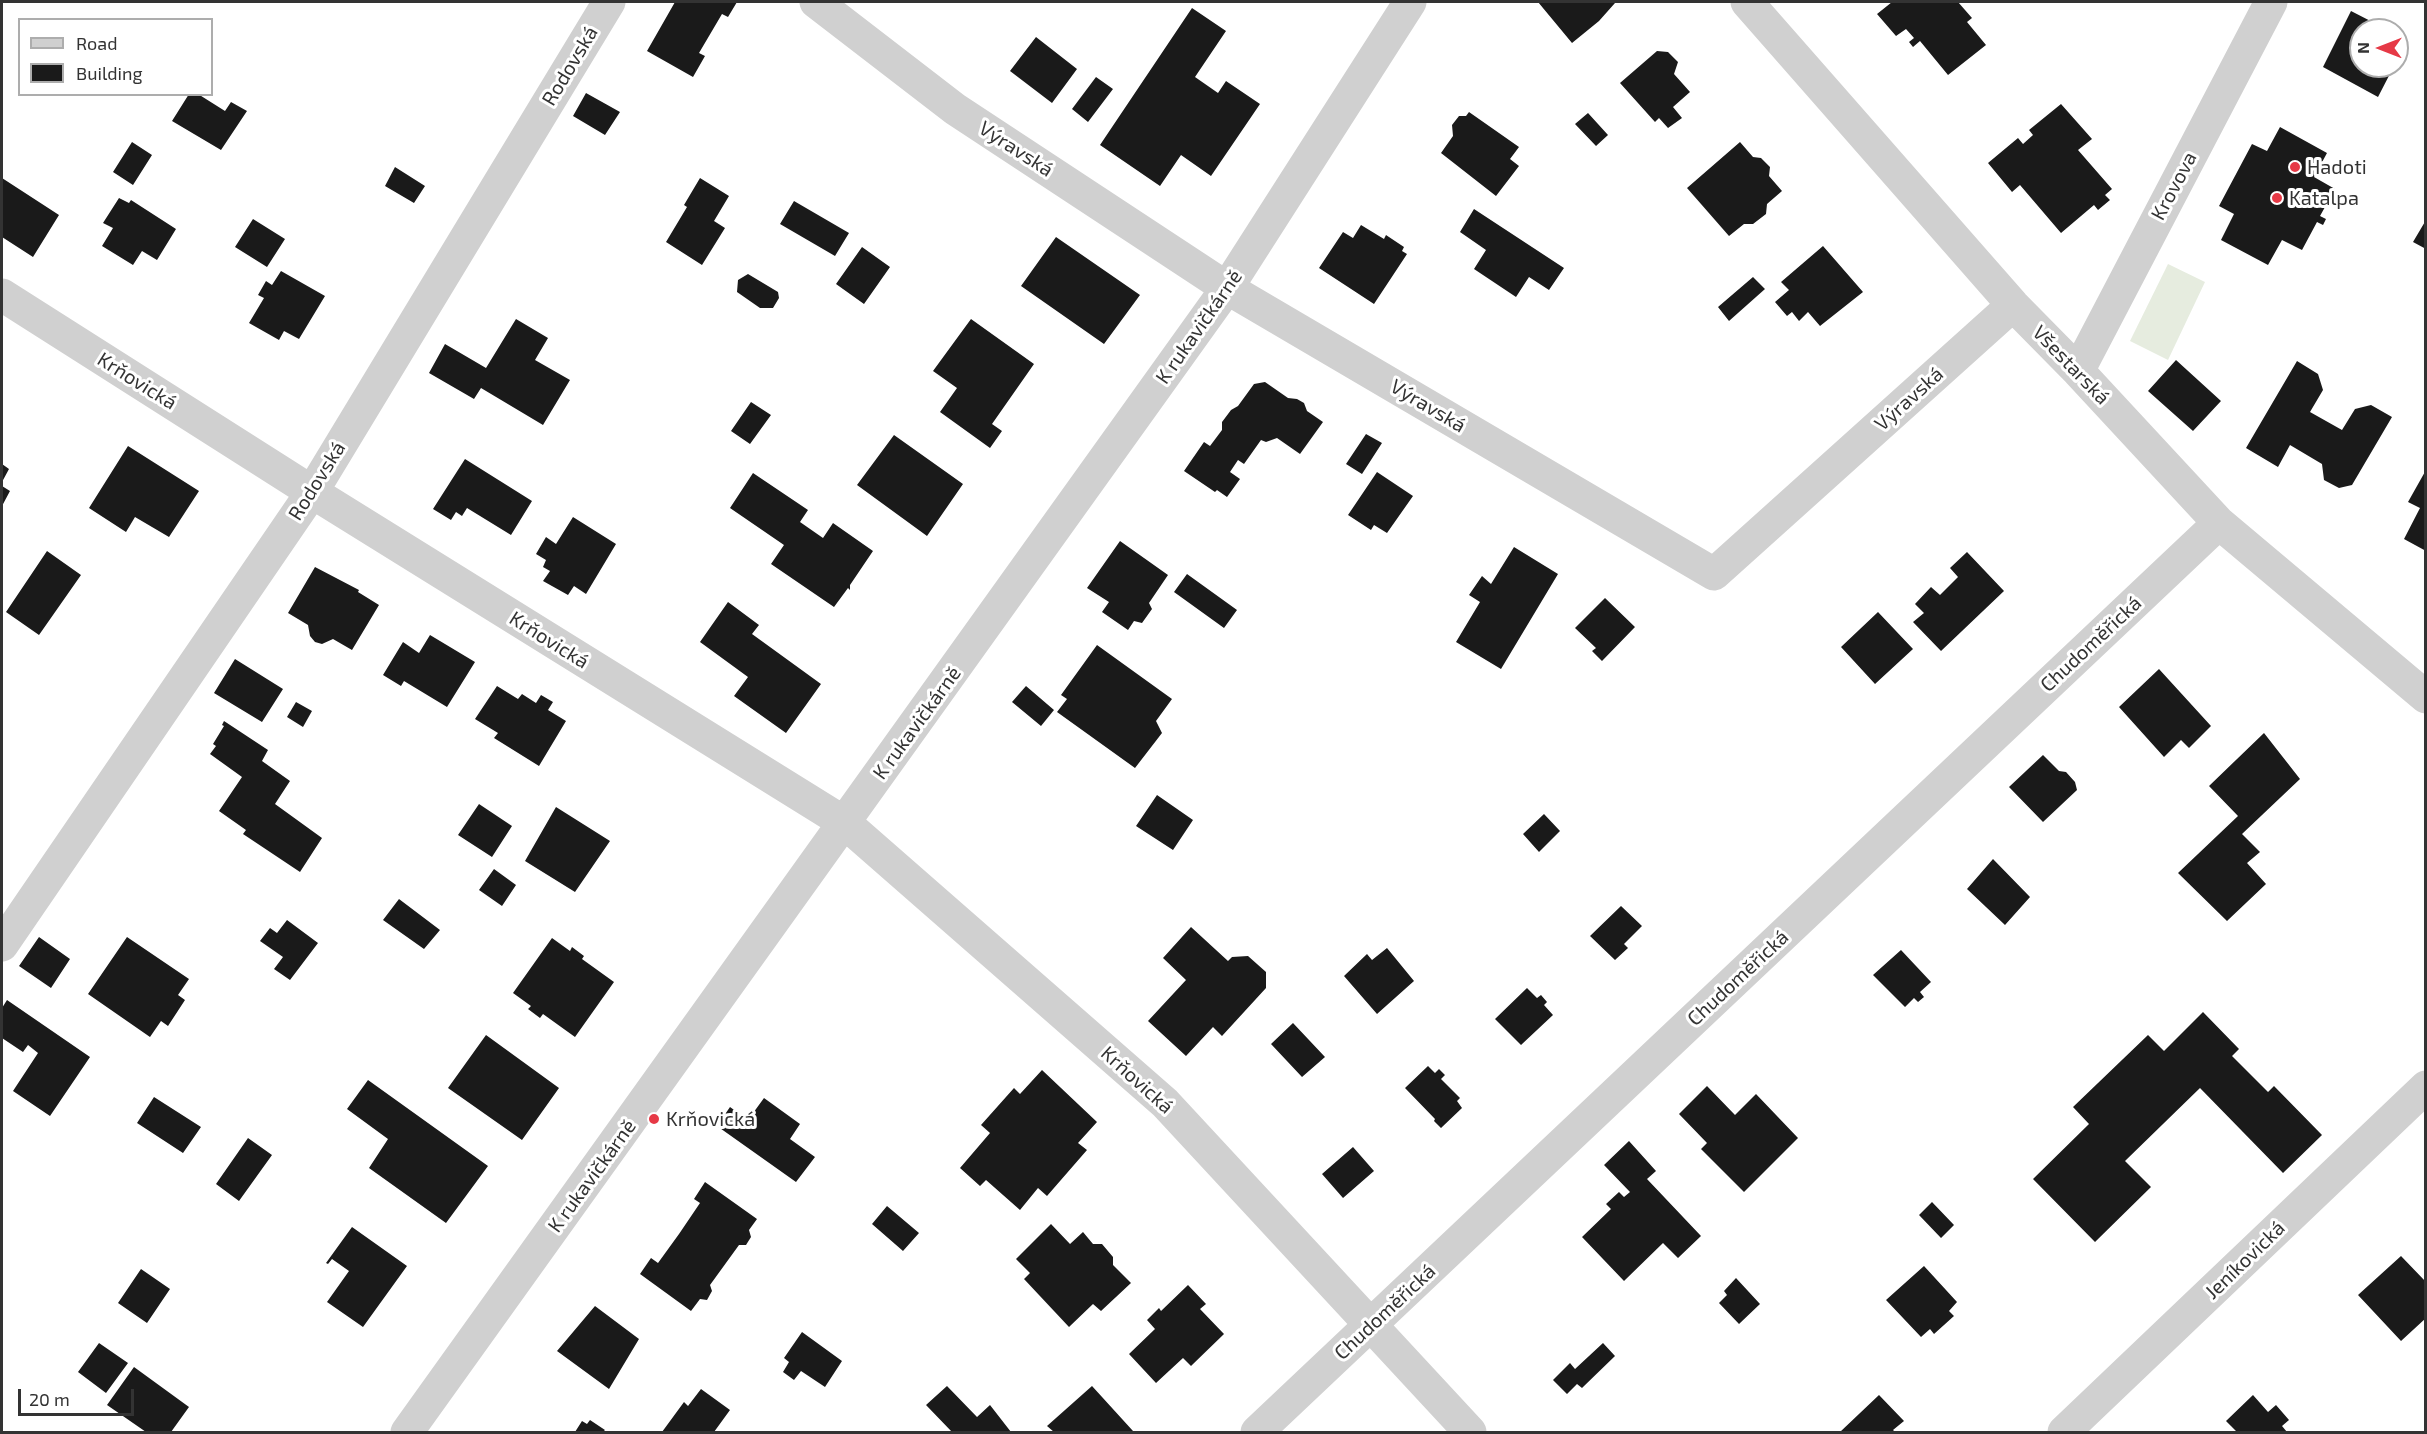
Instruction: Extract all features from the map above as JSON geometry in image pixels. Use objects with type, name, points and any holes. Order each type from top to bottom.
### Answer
[{"type":"street","name":"Rodovská","points":[[2,945],[312,492],[609,2]]},
{"type":"street","name":"Výravská","points":[[816,2],[955,109],[1227,288],[1714,574],[2013,305]]},
{"type":"street","name":"K rukavičkárně","points":[[408,1432],[1227,288],[1410,2]]},
{"type":"street","name":"Všestarská","points":[[1748,2],[2013,305],[2078,371],[2219,523],[2426,697]]},
{"type":"street","name":"Krovova","points":[[2078,371],[2271,2]]},
{"type":"street","name":"Krňovická","points":[[2,295],[312,492],[845,823],[1165,1102],[1370,1327],[1470,1432]]},
{"type":"street","name":"Chudoměřická","points":[[1257,1432],[2219,523]]},
{"type":"street","name":"Jeníkovická","points":[[2064,1432],[2426,1087]]},
{"type":"shaded area","points":[[2168,264],[2205,282],[2168,360],[2130,341]]},
{"type":"building","points":[[675,2],[737,2],[728,17],[722,14],[699,53],[705,56],[693,77],[647,51]]},
{"type":"building","points":[[1538,2],[1615,3],[1599,21],[1572,43]]},
{"type":"building","points":[[1892,2],[1958,2],[1972,18],[1967,22],[1986,45],[1948,75],[1920,41],[1913,47],[1909,42],[1914,38],[1906,29],[1896,36],[1877,14]]},
{"type":"building","points":[[1192,8],[1226,31],[1195,77],[1218,93],[1226,81],[1260,104],[1211,176],[1181,155],[1160,186],[1100,145]]},
{"type":"building","points":[[2351,11],[2365,18],[2349,18],[2349,78],[2388,78],[2378,97],[2323,67]]},
{"type":"building","points":[[1036,37],[1077,69],[1052,103],[1010,71]]},
{"type":"building","points":[[1657,51],[1668,52],[1678,62],[1674,74],[1690,92],[1673,107],[1682,118],[1668,128],[1659,118],[1655,122],[1620,83]]},
{"type":"building","points":[[1096,77],[1113,89],[1088,122],[1072,109]]},
{"type":"building","points":[[586,93],[620,112],[605,135],[573,116]]},
{"type":"building","points":[[188,96],[201,96],[225,111],[231,102],[247,111],[221,150],[172,121]]},
{"type":"building","points":[[2061,104],[2092,139],[2078,150],[2112,189],[2105,195],[2110,200],[2098,210],[2094,205],[2061,233],[2020,185],[2012,192],[1988,163],[2018,138],[2023,144],[2033,135],[2029,130]]},
{"type":"building","points":[[1469,112],[1519,147],[1510,159],[1519,166],[1496,196],[1441,153],[1453,136],[1452,125],[1459,116],[1466,116]]},
{"type":"building","points":[[1588,113],[1608,135],[1596,146],[1575,124]]},
{"type":"building","name":"Katalpa","points":[[2280,127],[2327,153],[2314,177],[2335,189],[2320,216],[2326,219],[2323,225],[2317,222],[2302,250],[2282,240],[2268,265],[2221,240],[2234,214],[2219,206],[2252,144],[2267,151]]},
{"type":"building","points":[[132,142],[152,155],[133,185],[113,172]]},
{"type":"building","points":[[1740,142],[1753,157],[1761,158],[1770,167],[1769,176],[1782,191],[1767,204],[1766,214],[1753,224],[1744,224],[1729,236],[1687,188]]},
{"type":"building","points":[[395,167],[425,186],[414,203],[385,186]]},
{"type":"building","points":[[2,178],[59,215],[33,257],[2,237]]},
{"type":"building","points":[[700,178],[729,196],[714,221],[725,228],[702,265],[666,242],[687,207],[684,205]]},
{"type":"building","points":[[119,198],[129,203],[131,200],[176,229],[157,260],[142,251],[133,265],[102,246],[113,228],[103,223]]},
{"type":"building","points":[[794,201],[849,233],[835,256],[780,224]]},
{"type":"building","points":[[1474,209],[1564,268],[1549,290],[1529,277],[1516,297],[1474,269],[1486,250],[1460,232]]},
{"type":"building","points":[[253,219],[285,239],[267,267],[235,247]]},
{"type":"building","points":[[2426,220],[2426,249],[2413,242]]},
{"type":"building","points":[[1361,225],[1384,239],[1386,235],[1404,247],[1402,251],[1407,254],[1374,304],[1319,268],[1343,232],[1353,238]]},
{"type":"building","points":[[1056,237],[1140,295],[1104,344],[1021,286]]},
{"type":"building","points":[[1823,246],[1863,292],[1820,326],[1808,312],[1799,321],[1792,312],[1787,316],[1775,302],[1789,290],[1781,282]]},
{"type":"building","points":[[862,247],[890,267],[864,304],[836,284]]},
{"type":"building","points":[[281,271],[325,296],[299,339],[284,331],[279,340],[249,323],[264,298],[258,295],[266,281],[272,285]]},
{"type":"building","points":[[748,274],[778,292],[779,298],[773,308],[760,308],[737,292],[738,280]]},
{"type":"building","points":[[1753,277],[1765,289],[1729,321],[1718,307]]},
{"type":"building","points":[[516,319],[548,338],[535,360],[570,380],[543,425],[481,388],[474,399],[429,373],[445,344],[486,368]]},
{"type":"building","points":[[971,319],[1034,364],[992,424],[1002,431],[990,448],[940,412],[957,388],[933,371]]},
{"type":"building","points":[[2176,360],[2221,401],[2193,431],[2148,391]]},
{"type":"building","points":[[2297,361],[2318,374],[2323,390],[2310,412],[2342,430],[2355,409],[2371,405],[2392,417],[2352,485],[2339,488],[2324,480],[2322,464],[2290,445],[2278,467],[2246,448]]},
{"type":"building","points":[[1265,382],[1288,398],[1304,403],[1307,411],[1323,422],[1300,454],[1277,438],[1266,442],[1261,440],[1244,464],[1238,460],[1230,472],[1240,479],[1227,497],[1217,490],[1215,492],[1184,471],[1204,442],[1210,446],[1222,430],[1222,422],[1231,410],[1238,406],[1254,384]]},
{"type":"building","points":[[751,402],[771,415],[750,444],[731,431]]},
{"type":"building","points":[[1366,434],[1382,443],[1362,474],[1346,464]]},
{"type":"building","points":[[894,435],[963,484],[927,536],[857,485]]},
{"type":"building","points":[[128,446],[199,491],[169,537],[135,517],[126,532],[89,508]]},
{"type":"building","points":[[465,459],[532,501],[511,535],[467,508],[462,516],[456,512],[451,520],[433,509]]},
{"type":"building","points":[[2,464],[9,469],[2,482]]},
{"type":"building","points":[[2426,470],[2426,551],[2404,539],[2420,508],[2408,502]]},
{"type":"building","points":[[1377,472],[1413,496],[1387,533],[1374,525],[1371,530],[1348,515]]},
{"type":"building","points":[[753,473],[808,510],[800,522],[823,538],[833,523],[873,551],[850,585],[850,590],[848,588],[834,607],[771,564],[784,545],[730,508]]},
{"type":"building","points":[[2,486],[10,491],[2,506]]},
{"type":"building","points":[[573,517],[616,544],[586,594],[574,586],[568,595],[543,581],[550,571],[543,567],[546,560],[536,554],[546,537],[556,544]]},
{"type":"building","points":[[1120,541],[1168,575],[1149,603],[1152,609],[1142,623],[1134,621],[1128,630],[1102,612],[1109,602],[1087,588]]},
{"type":"building","points":[[1514,547],[1558,574],[1501,669],[1456,642],[1480,602],[1469,595],[1482,576],[1491,584]]},
{"type":"building","points":[[47,551],[81,575],[39,635],[6,612]]},
{"type":"building","points":[[1967,552],[2004,591],[1941,651],[1913,622],[1924,613],[1915,604],[1931,587],[1940,595],[1958,577],[1950,568]]},
{"type":"building","points":[[315,567],[359,590],[358,592],[379,605],[352,650],[333,639],[322,644],[315,642],[310,636],[308,625],[288,613]]},
{"type":"building","points":[[1187,574],[1237,610],[1224,628],[1174,592]]},
{"type":"building","points":[[1605,598],[1635,627],[1602,661],[1592,651],[1596,648],[1575,628]]},
{"type":"building","points":[[728,602],[759,625],[752,634],[821,684],[786,733],[734,696],[748,677],[700,642]]},
{"type":"building","points":[[1878,612],[1913,649],[1875,684],[1841,647]]},
{"type":"building","points":[[430,635],[475,662],[447,707],[404,681],[401,686],[383,675],[403,642],[419,653]]},
{"type":"building","points":[[1097,645],[1172,699],[1156,721],[1162,733],[1135,768],[1057,712],[1067,699],[1061,695]]},
{"type":"building","points":[[235,659],[283,689],[262,722],[214,693]]},
{"type":"building","points":[[2159,669],[2211,726],[2189,748],[2181,740],[2164,757],[2119,707]]},
{"type":"building","points":[[497,686],[518,699],[522,694],[536,703],[541,695],[553,702],[548,710],[566,721],[539,766],[494,738],[498,733],[475,719]]},
{"type":"building","points":[[1026,686],[1054,710],[1041,726],[1012,702]]},
{"type":"building","points":[[296,702],[312,711],[303,727],[287,717]]},
{"type":"building","points":[[224,721],[268,750],[262,761],[290,781],[275,804],[322,838],[300,872],[243,834],[246,830],[219,811],[242,777],[210,754],[216,746],[213,744],[224,726],[222,725]]},
{"type":"building","points":[[2264,733],[2300,779],[2242,834],[2260,852],[2247,863],[2266,884],[2227,921],[2178,873],[2238,816],[2209,786]]},
{"type":"building","points":[[2043,755],[2059,771],[2066,772],[2075,782],[2077,790],[2043,822],[2009,787]]},
{"type":"building","points":[[1157,795],[1193,820],[1173,850],[1136,826]]},
{"type":"building","points":[[479,804],[512,826],[492,857],[458,835]]},
{"type":"building","points":[[556,807],[610,841],[575,892],[525,861]]},
{"type":"building","points":[[1544,814],[1560,831],[1539,852],[1523,834]]},
{"type":"building","points":[[1993,859],[2030,897],[2005,925],[1967,889]]},
{"type":"building","points":[[494,869],[516,885],[502,906],[479,890]]},
{"type":"building","points":[[399,899],[440,930],[424,949],[383,920]]},
{"type":"building","points":[[1621,906],[1642,926],[1624,944],[1628,948],[1615,960],[1590,936]]},
{"type":"building","points":[[287,920],[318,943],[290,980],[274,969],[283,957],[260,941],[270,928],[277,933]]},
{"type":"building","points":[[1191,927],[1228,961],[1232,957],[1248,956],[1266,972],[1266,988],[1222,1036],[1213,1027],[1186,1056],[1148,1021],[1186,980],[1163,958]]},
{"type":"building","points":[[39,937],[70,959],[51,988],[19,966]]},
{"type":"building","points":[[127,937],[189,979],[178,995],[185,1000],[168,1026],[161,1021],[150,1037],[88,994]]},
{"type":"building","points":[[552,938],[570,951],[572,947],[584,956],[582,959],[614,982],[575,1037],[543,1014],[540,1018],[528,1009],[531,1006],[513,993]]},
{"type":"building","points":[[1387,948],[1414,981],[1377,1014],[1344,976],[1367,954],[1372,960]]},
{"type":"building","points":[[1901,950],[1931,982],[1920,992],[1924,997],[1918,1002],[1914,998],[1905,1007],[1873,975]]},
{"type":"building","points":[[1527,988],[1537,998],[1541,995],[1547,1002],[1544,1005],[1553,1015],[1521,1045],[1495,1019]]},
{"type":"building","points":[[7,1000],[90,1057],[50,1116],[13,1091],[38,1053],[28,1045],[23,1052],[2,1038],[2,1008]]},
{"type":"building","points":[[2203,1012],[2239,1049],[2232,1056],[2268,1092],[2274,1086],[2322,1135],[2283,1173],[2200,1088],[2125,1161],[2151,1187],[2095,1242],[2033,1179],[2089,1124],[2073,1107],[2148,1035],[2164,1051]]},
{"type":"building","points":[[1293,1023],[1325,1057],[1302,1077],[1271,1044]]},
{"type":"building","points":[[486,1035],[559,1088],[522,1140],[448,1088]]},
{"type":"building","points":[[1428,1066],[1435,1073],[1439,1069],[1445,1075],[1441,1079],[1460,1098],[1457,1101],[1462,1108],[1441,1128],[1405,1088]]},
{"type":"building","points":[[1042,1070],[1097,1122],[1078,1143],[1087,1150],[1047,1196],[1038,1188],[1020,1210],[986,1180],[980,1186],[960,1168],[990,1133],[981,1125],[1014,1088],[1020,1094]]},
{"type":"building","points":[[368,1080],[488,1166],[446,1223],[369,1168],[388,1139],[347,1109]]},
{"type":"building","points":[[1707,1086],[1735,1115],[1756,1094],[1798,1138],[1744,1192],[1701,1149],[1707,1143],[1679,1114]]},
{"type":"building","points":[[154,1097],[201,1127],[183,1153],[137,1123]]},
{"type":"building","points":[[764,1098],[800,1124],[790,1139],[815,1157],[796,1182],[717,1126],[730,1107],[748,1120]]},
{"type":"building","points":[[248,1138],[272,1155],[239,1201],[216,1184]]},
{"type":"building","points":[[1629,1141],[1656,1171],[1647,1179],[1701,1236],[1678,1258],[1663,1243],[1624,1281],[1582,1237],[1611,1209],[1606,1204],[1619,1192],[1624,1197],[1630,1192],[1604,1165]]},
{"type":"building","points":[[1353,1147],[1374,1171],[1343,1198],[1322,1174]]},
{"type":"building","points":[[705,1182],[757,1219],[749,1230],[751,1237],[746,1245],[739,1245],[710,1285],[712,1291],[707,1300],[700,1299],[691,1311],[640,1274],[651,1258],[658,1263],[679,1234],[700,1203],[694,1199]]},
{"type":"building","points":[[1932,1202],[1954,1225],[1941,1238],[1919,1215]]},
{"type":"building","points":[[887,1206],[919,1233],[903,1251],[872,1224]]},
{"type":"building","points":[[1051,1224],[1070,1244],[1083,1232],[1093,1244],[1102,1244],[1113,1257],[1113,1265],[1131,1283],[1101,1311],[1093,1304],[1069,1327],[1024,1279],[1030,1273],[1016,1259]]},
{"type":"building","points":[[352,1227],[407,1266],[363,1327],[327,1302],[349,1271],[332,1259],[328,1264],[326,1263]]},
{"type":"building","points":[[2401,1256],[2426,1282],[2426,1318],[2401,1341],[2358,1295]]},
{"type":"building","points":[[1924,1266],[1957,1302],[1949,1311],[1954,1316],[1934,1334],[1930,1329],[1921,1337],[1886,1300]]},
{"type":"building","points":[[141,1269],[170,1289],[147,1323],[118,1303]]},
{"type":"building","points":[[1736,1278],[1760,1304],[1739,1324],[1719,1303],[1727,1295],[1724,1291]]},
{"type":"building","points":[[1188,1285],[1206,1304],[1200,1309],[1224,1334],[1191,1366],[1183,1358],[1156,1383],[1129,1354],[1155,1329],[1147,1320],[1159,1308],[1161,1311]]},
{"type":"building","points":[[595,1306],[639,1339],[609,1389],[557,1351]]},
{"type":"building","points":[[802,1332],[842,1361],[825,1387],[801,1371],[794,1380],[783,1372],[789,1362],[784,1358]]},
{"type":"building","points":[[99,1343],[128,1363],[106,1393],[78,1372]]},
{"type":"building","points":[[1603,1343],[1615,1356],[1582,1388],[1577,1384],[1567,1394],[1553,1380],[1570,1363],[1575,1369]]},
{"type":"building","points":[[134,1367],[189,1407],[171,1432],[146,1432],[107,1405]]},
{"type":"building","points":[[947,1386],[977,1417],[990,1405],[1011,1432],[952,1432],[926,1405]]},
{"type":"building","points":[[1092,1386],[1133,1431],[1054,1432],[1047,1426]]},
{"type":"building","points":[[701,1389],[730,1410],[714,1432],[662,1432],[684,1402],[688,1406]]},
{"type":"building","points":[[1879,1395],[1904,1421],[1893,1430],[1895,1432],[1840,1432]]},
{"type":"building","points":[[2253,1395],[2268,1412],[2276,1405],[2289,1420],[2282,1426],[2287,1432],[2237,1432],[2226,1421]]},
{"type":"building","points":[[590,1420],[605,1430],[603,1432],[575,1432],[582,1421],[587,1424]]},
{"type":"place","name":"Hadoti","points":[[2295,167]]},
{"type":"place","name":"Katalpa","points":[[2277,198]]},
{"type":"place","name":"Krňovická","points":[[654,1119]]}]
